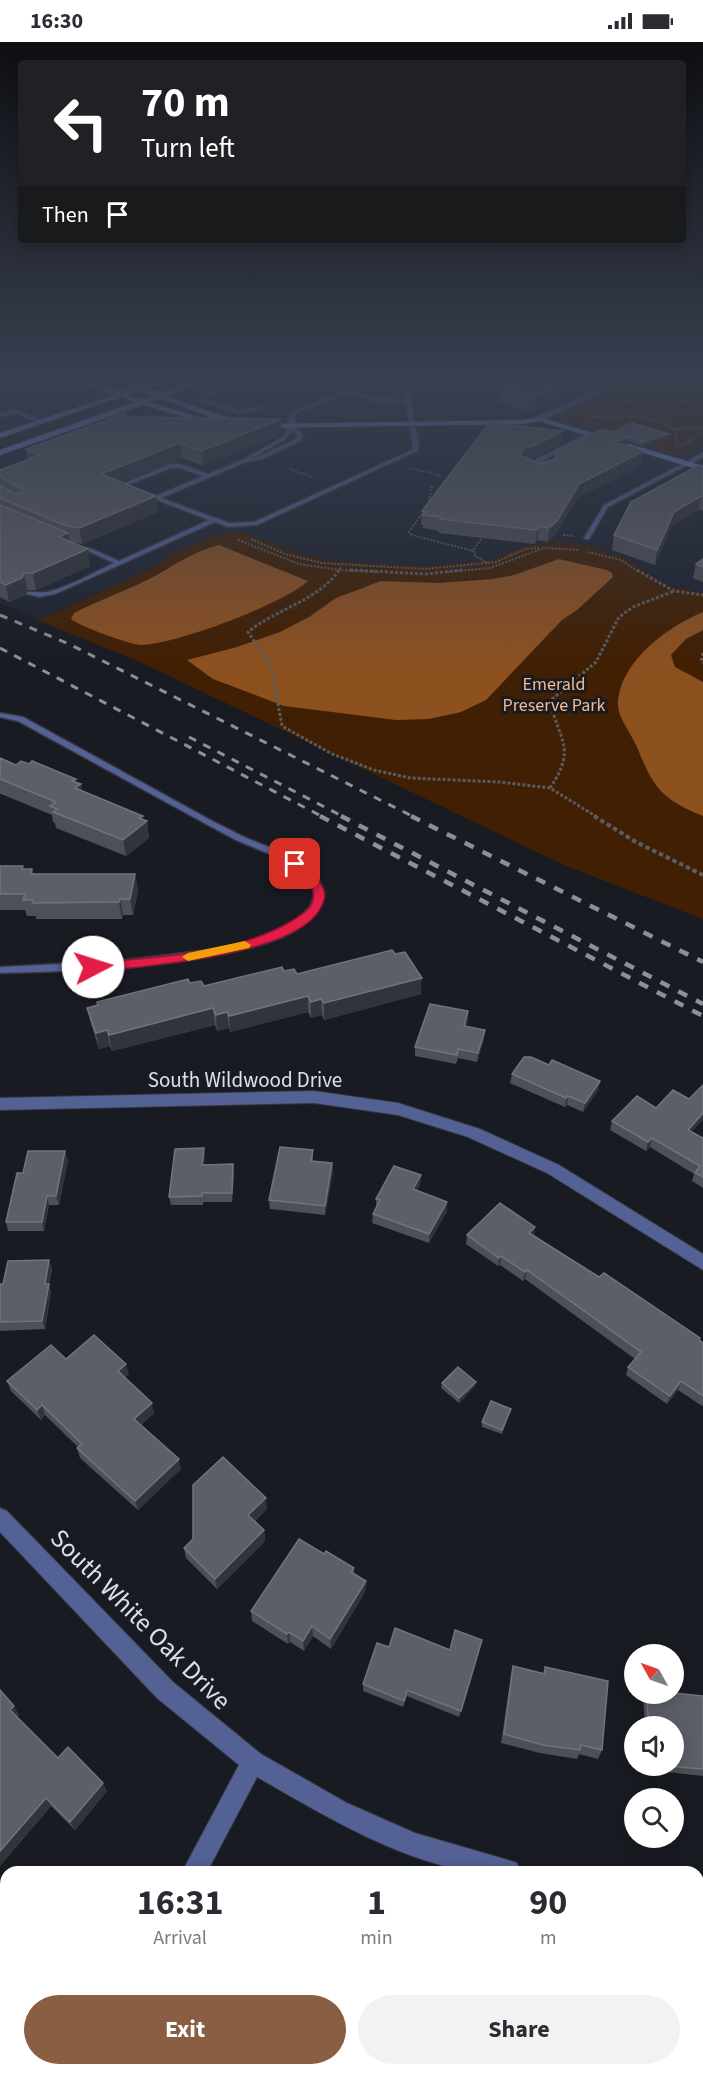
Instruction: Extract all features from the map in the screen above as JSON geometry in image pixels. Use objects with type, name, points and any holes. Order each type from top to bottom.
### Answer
[{"type":"street","name":"South Wildwood Drive","points":[[0,1104],[314,1097],[398,1109],[474,1133],[553,1169],[703,1263]]},
{"type":"street","name":"South White Oak Drive","points":[[0,1518],[165,1690],[253,1762],[339,1811],[413,1844],[488,1866]]},
{"type":"street","points":[[197,1866],[253,1762]]},
{"type":"lane","points":[[143,477],[123,485],[215,520],[242,526],[255,524],[359,477]]},
{"type":"lane","points":[[158,497],[207,477]]},
{"type":"lane","points":[[587,538],[606,506],[655,477]]},
{"type":"lane","points":[[29,593],[39,595],[52,593],[215,520]]},
{"type":"lane","points":[[64,544],[90,550],[119,563]]},
{"type":"lane","points":[[0,715],[20,719],[241,839],[295,864],[310,875],[318,888],[320,899],[311,914],[298,924],[254,943],[225,950],[154,962],[93,967],[0,970]]},
{"type":"path","points":[[432,484],[429,504],[409,531],[418,538],[454,544],[474,551]]},
{"type":"path","points":[[231,537],[299,564],[340,570],[425,574],[490,568],[544,548]]},
{"type":"path","points":[[246,537],[304,560],[342,566],[424,569],[487,564],[525,549],[576,549],[621,560],[656,584],[674,591],[703,595]]},
{"type":"path","points":[[481,539],[474,551],[475,556],[490,568]]},
{"type":"path","points":[[342,566],[329,585],[259,623],[248,632],[271,665],[282,726],[332,754],[374,770],[410,778],[500,782],[550,788],[636,842],[703,875]]},
{"type":"path","points":[[550,788],[563,767],[566,752],[552,714],[550,701],[556,692],[595,663],[606,647],[618,617],[631,608],[674,591]]},
{"type":"path","points":[[703,653],[701,661],[703,663]]},
{"type":"shaded area","points":[[0,477],[703,477],[703,593],[666,585],[627,559],[581,544],[540,543],[521,547],[492,560],[428,566],[341,562],[300,554],[242,532],[216,534],[170,555],[151,569],[38,620],[0,603]]},
{"type":"shaded area","points":[[219,545],[308,581],[276,601],[228,622],[156,643],[140,645],[126,642],[71,619],[74,613],[142,583],[192,555]]},
{"type":"shaded area","points":[[559,559],[607,570],[612,573],[613,577],[577,610],[562,620],[486,700],[461,712],[429,719],[396,720],[284,706],[213,679],[187,660],[237,647],[280,632],[309,617],[336,598],[381,581],[438,583],[493,579],[514,575]]},
{"type":"shaded area","points":[[703,612],[703,630],[686,639],[671,655],[675,667],[703,682],[703,816],[677,804],[660,790],[648,772],[618,705],[620,689],[627,674],[647,648],[675,627]]},
{"type":"green space","name":"Emerald Preserve Park","points":[[242,532],[300,554],[341,562],[428,566],[492,560],[521,547],[540,543],[581,544],[627,559],[666,585],[703,593],[703,919],[566,866],[142,663],[38,620],[151,569],[170,555],[216,534]]},
{"type":"building","points":[[0,477],[108,477],[156,496],[79,528],[64,525],[0,498],[0,485],[15,494],[23,493],[21,488]]},
{"type":"building","points":[[448,477],[593,477],[579,484],[557,521],[549,528],[539,526],[537,530],[440,519],[441,517],[423,515],[426,512],[422,511]]},
{"type":"building","points":[[677,477],[703,477],[703,496],[674,512],[657,550],[614,535],[631,502]]},
{"type":"building","points":[[0,505],[68,533],[59,537],[88,549],[33,573],[24,573],[22,578],[6,585],[0,582]]},
{"type":"building","points":[[703,559],[703,567],[696,564]]},
{"type":"building","points":[[0,758],[16,765],[21,761],[29,764],[32,761],[76,779],[72,781],[81,784],[75,788],[143,816],[139,818],[147,821],[123,840],[53,812],[57,809],[50,806],[56,802],[0,779]]},
{"type":"building","points":[[0,866],[23,866],[22,869],[32,869],[31,874],[135,874],[130,899],[120,899],[119,902],[33,903],[33,900],[23,900],[25,894],[0,894]]},
{"type":"building","points":[[392,950],[395,954],[405,952],[422,978],[324,1003],[321,999],[311,1002],[308,996],[229,1016],[227,1012],[216,1015],[213,1008],[109,1035],[107,1030],[96,1033],[87,1008],[98,1005],[97,1002],[188,979],[190,983],[201,981],[204,986],[282,967],[284,971],[294,969],[297,974]]},
{"type":"building","points":[[430,1004],[468,1011],[464,1026],[485,1030],[478,1053],[458,1049],[457,1055],[415,1047]]},
{"type":"building","points":[[524,1057],[531,1057],[549,1065],[552,1060],[600,1081],[585,1103],[568,1096],[566,1098],[512,1074]]},
{"type":"building","points":[[703,1085],[703,1113],[688,1130],[703,1138],[703,1177],[695,1173],[700,1166],[652,1138],[648,1142],[612,1121],[637,1096],[656,1108],[673,1090],[689,1099]]},
{"type":"building","points":[[280,1147],[313,1150],[311,1161],[332,1163],[325,1206],[269,1200]]},
{"type":"building","points":[[204,1148],[202,1165],[233,1164],[232,1193],[202,1193],[202,1196],[169,1197],[175,1149]]},
{"type":"building","points":[[28,1151],[65,1151],[56,1196],[47,1196],[42,1222],[6,1222],[17,1173],[23,1173]]},
{"type":"building","points":[[394,1166],[421,1175],[413,1189],[447,1202],[429,1234],[373,1214],[380,1200],[376,1199]]},
{"type":"building","points":[[500,1203],[535,1227],[529,1233],[599,1277],[604,1273],[700,1338],[699,1340],[703,1343],[703,1396],[681,1381],[670,1396],[628,1367],[641,1352],[527,1270],[525,1272],[501,1256],[499,1258],[467,1235]]},
{"type":"building","points":[[49,1260],[45,1284],[49,1284],[42,1321],[0,1322],[0,1284],[3,1284],[8,1261]]},
{"type":"building","points":[[94,1335],[126,1364],[118,1371],[152,1403],[134,1419],[179,1459],[135,1501],[77,1448],[82,1444],[42,1405],[37,1410],[7,1381],[51,1345],[66,1359]]},
{"type":"building","points":[[458,1367],[476,1382],[459,1398],[442,1383]]},
{"type":"building","points":[[491,1401],[511,1409],[502,1430],[482,1422]]},
{"type":"building","points":[[223,1457],[266,1498],[248,1515],[264,1530],[215,1579],[184,1548],[193,1539],[193,1485]]},
{"type":"building","points":[[299,1539],[324,1554],[326,1551],[354,1568],[351,1572],[366,1581],[330,1639],[312,1626],[303,1641],[289,1632],[287,1634],[251,1611]]},
{"type":"building","points":[[395,1628],[450,1650],[455,1630],[482,1640],[461,1711],[407,1690],[404,1701],[363,1684],[377,1643],[389,1647]]},
{"type":"building","points":[[513,1666],[545,1674],[545,1667],[608,1681],[602,1750],[581,1745],[580,1750],[543,1745],[504,1734]]},
{"type":"building","points":[[0,1690],[14,1706],[10,1710],[58,1758],[68,1747],[103,1783],[70,1822],[46,1798],[0,1851]]},
{"type":"building","points":[[684,1694],[703,1696],[703,1769],[684,1767],[684,1716],[648,1716],[647,1704],[684,1704]]},
{"type":"railway","points":[[0,615],[69,644],[414,817]]},
{"type":"railway","points":[[0,648],[323,817]]},
{"type":"railway","points":[[189,737],[344,817]]},
{"type":"railway","points":[[320,816],[703,1016]]},
{"type":"railway","points":[[341,816],[703,1004]]},
{"type":"railway","points":[[411,816],[703,962]]},
{"type":"slow traffic","points":[[188,957],[245,945]]},
{"type":"route","points":[[93,967],[192,956],[254,943],[281,933],[311,914],[320,899],[318,888],[310,875],[295,864]]}]
